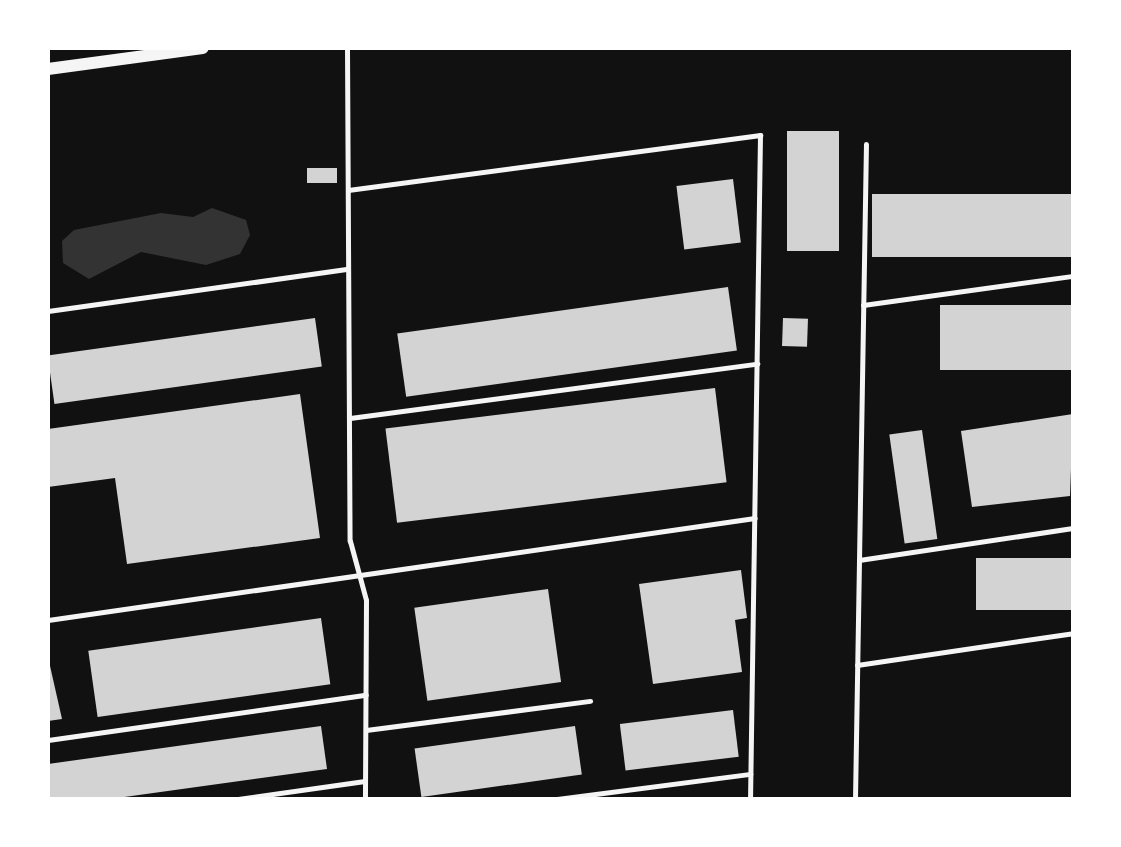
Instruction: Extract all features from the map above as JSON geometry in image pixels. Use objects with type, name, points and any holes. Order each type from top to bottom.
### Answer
[{"type":"street","points":[[48,69],[203,48]]},
{"type":"lane","points":[[347,48],[350,541],[359,574],[366,695],[365,799]]},
{"type":"lane","points":[[348,190],[760,135],[750,799]]},
{"type":"lane","points":[[855,799],[866,144]]},
{"type":"lane","points":[[48,311],[348,269]]},
{"type":"lane","points":[[863,305],[1073,276]]},
{"type":"lane","points":[[350,418],[757,364]]},
{"type":"lane","points":[[48,620],[755,518]]},
{"type":"lane","points":[[859,560],[1073,528]]},
{"type":"lane","points":[[857,665],[1073,633]]},
{"type":"lane","points":[[48,740],[366,695]]},
{"type":"lane","points":[[366,730],[590,701]]},
{"type":"lane","points":[[557,799],[750,774]]},
{"type":"lane","points":[[238,799],[365,781]]},
{"type":"shaded area","points":[[212,208],[246,220],[250,235],[240,254],[206,265],[141,252],[89,279],[63,263],[62,241],[74,230],[161,213],[193,217]]},
{"type":"building","points":[[787,131],[839,131],[839,251],[787,251]]},
{"type":"building","points":[[307,168],[337,168],[337,183],[307,183]]},
{"type":"building","points":[[733,179],[741,243],[684,249],[676,186]]},
{"type":"building","points":[[872,194],[1073,194],[1073,257],[872,257]]},
{"type":"building","points":[[728,287],[737,350],[406,397],[397,333]]},
{"type":"building","points":[[940,305],[1073,305],[1073,370],[940,370]]},
{"type":"building","points":[[315,318],[322,367],[54,404],[48,356]]},
{"type":"building","points":[[783,318],[808,319],[807,347],[782,346]]},
{"type":"building","points":[[715,388],[727,482],[397,523],[385,428]]},
{"type":"building","points":[[300,394],[320,538],[127,564],[115,478],[48,487],[48,429]]},
{"type":"building","points":[[1073,414],[1070,496],[972,507],[961,431]]},
{"type":"building","points":[[922,430],[937,539],[905,544],[889,435]]},
{"type":"building","points":[[976,558],[1073,558],[1073,610],[976,610]]},
{"type":"building","points":[[741,570],[747,618],[735,620],[742,672],[653,684],[639,584]]},
{"type":"building","points":[[548,589],[561,682],[427,701],[414,608]]},
{"type":"building","points":[[321,618],[330,684],[98,717],[88,651]]},
{"type":"building","points":[[48,657],[62,719],[48,721]]},
{"type":"building","points":[[733,710],[739,757],[626,771],[620,724]]},
{"type":"building","points":[[321,726],[327,769],[110,799],[48,799],[48,764]]},
{"type":"building","points":[[575,726],[582,775],[421,797],[415,749]]}]
